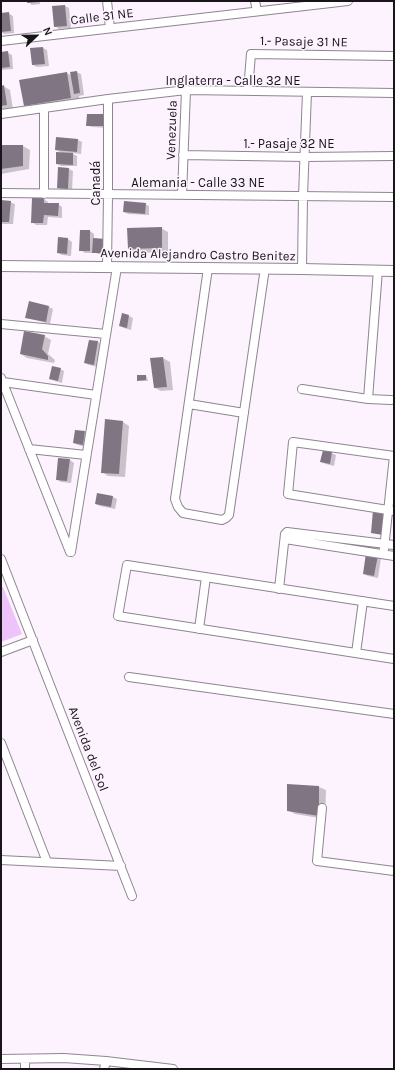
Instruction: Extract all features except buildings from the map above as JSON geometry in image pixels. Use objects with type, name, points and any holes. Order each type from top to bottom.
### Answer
[{"type":"street","points":[[107,1],[110,28]]},
{"type":"street","points":[[255,1],[257,11]]},
{"type":"street","name":"Calle 31 NE","points":[[1,41],[348,1]]},
{"type":"street","name":"1.- Pasaje 31 NE","points":[[248,91],[251,54],[394,56]]},
{"type":"street","name":"Inglaterra - Calle 32 NE","points":[[1,114],[186,90],[394,93]]},
{"type":"street","name":"Venezuela","points":[[182,195],[186,90]]},
{"type":"street","points":[[302,269],[307,92]]},
{"type":"street","name":"Canadá","points":[[29,449],[71,552],[106,334],[112,267],[108,195],[108,99]]},
{"type":"street","points":[[44,108],[44,194]]},
{"type":"street","name":"1.- Pasaje 32 NE","points":[[183,155],[305,157],[394,156]]},
{"type":"street","name":"Alemania - Calle 33 NE","points":[[1,193],[394,197]]},
{"type":"street","name":"Avenida Alejandro Castro Benitez","points":[[1,266],[265,268],[394,271]]},
{"type":"street","points":[[208,268],[175,499],[178,507],[183,513],[222,520],[229,515],[265,268]]},
{"type":"street","points":[[368,399],[378,270]]},
{"type":"street","points":[[1,324],[106,334]]},
{"type":"street","points":[[2,380],[96,395]]},
{"type":"street","points":[[2,380],[29,449],[86,455]]},
{"type":"street","points":[[302,389],[368,399],[391,400]]},
{"type":"street","points":[[189,404],[244,413]]},
{"type":"street","points":[[383,555],[391,511],[394,456],[293,442],[288,494],[391,511]]},
{"type":"street","points":[[279,589],[285,534],[287,532],[394,545]]},
{"type":"street","points":[[285,539],[394,556]]},
{"type":"street","name":"Avenida del Sol","points":[[1,559],[4,573],[33,640],[132,896]]},
{"type":"street","points":[[394,606],[127,565],[118,616],[394,659]]},
{"type":"street","points":[[199,629],[206,577]]},
{"type":"street","points":[[356,653],[363,601]]},
{"type":"street","points":[[1,652],[33,640]]},
{"type":"street","points":[[130,677],[394,714]]},
{"type":"street","points":[[1,742],[47,862]]},
{"type":"street","points":[[322,808],[317,860],[394,871]]},
{"type":"street","points":[[1,860],[121,866]]},
{"type":"street","points":[[1,1059],[64,1058],[105,1065],[173,1069]]},
{"type":"street","points":[[25,1059],[25,1069]]},
{"type":"shaded area","points":[[3,587],[22,634],[1,642],[1,588]]}]
